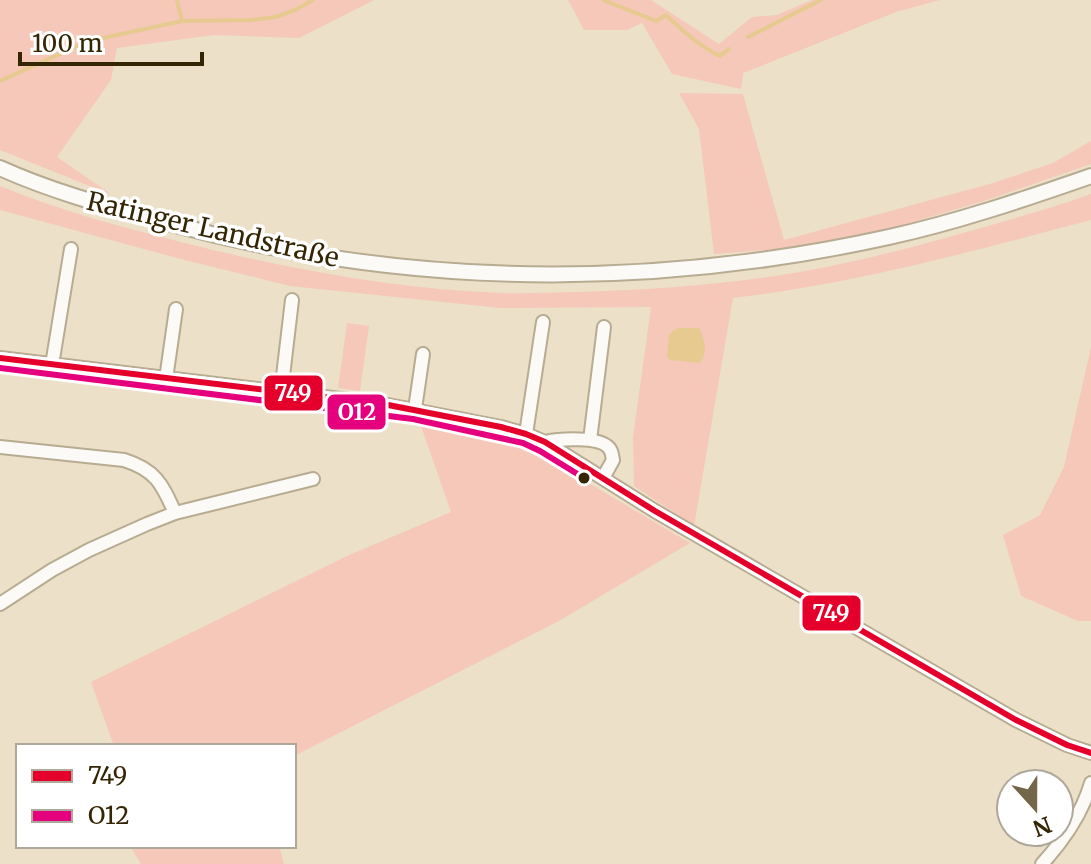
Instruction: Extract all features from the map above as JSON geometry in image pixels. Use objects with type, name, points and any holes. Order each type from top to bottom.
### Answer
[{"type":"main road","name":"Ratinger Landstraße","points":[[0,168],[92,202],[268,247],[390,266],[519,275],[635,273],[745,263],[820,251],[966,216],[1091,176]]},
{"type":"street","points":[[52,365],[71,249]]},
{"type":"street","points":[[281,393],[292,300]]},
{"type":"street","points":[[166,379],[176,309]]},
{"type":"street","points":[[526,434],[543,322]]},
{"type":"street","points":[[590,440],[604,327]]},
{"type":"street","points":[[415,409],[423,354]]},
{"type":"street","points":[[0,358],[383,404],[526,434],[545,442],[737,559],[1016,720],[1091,753]]},
{"type":"street","points":[[545,442],[590,440],[606,444],[613,460],[603,478]]},
{"type":"street","points":[[0,447],[124,460],[141,465],[163,486],[175,513]]},
{"type":"street","points":[[0,604],[89,550],[175,513],[313,479]]},
{"type":"street","points":[[1042,864],[1063,840],[1086,802],[1091,783]]},
{"type":"shaded area","points":[[0,0],[374,0],[299,38],[214,35],[117,48],[111,80],[57,157],[112,195],[0,150]]},
{"type":"shaded area","points":[[568,0],[651,0],[719,44],[752,17],[777,15],[812,0],[940,0],[896,12],[743,73],[741,89],[672,74],[642,23],[627,30],[584,30]]},
{"type":"shaded area","points":[[679,93],[743,94],[784,240],[993,183],[1053,163],[1091,141],[1091,164],[984,201],[862,237],[780,249],[714,254],[699,129]]},
{"type":"shaded area","points":[[0,186],[114,225],[263,261],[382,282],[502,293],[652,289],[795,273],[928,243],[1091,194],[1091,220],[868,275],[733,298],[694,526],[634,486],[633,437],[651,307],[500,308],[290,286],[0,210]]},
{"type":"shaded area","points":[[347,323],[369,326],[360,391],[338,388]]},
{"type":"shaded area","points":[[678,328],[699,328],[705,351],[699,363],[667,357],[669,334]]},
{"type":"shaded area","points":[[1091,347],[1091,621],[1078,621],[1021,596],[1003,535],[1040,515],[1064,467]]},
{"type":"shaded area","points":[[421,426],[467,429],[526,446],[690,543],[559,621],[296,755],[296,744],[113,744],[91,682],[349,555],[451,512]]},
{"type":"shaded area","points":[[131,848],[280,848],[284,864],[141,864]]},
{"type":"waterway","points":[[177,0],[182,21]]},
{"type":"waterway","points":[[0,81],[89,41],[182,21],[276,17],[313,0]]},
{"type":"waterway","points":[[603,0],[656,21],[666,15],[698,43],[720,56],[729,49]]},
{"type":"waterway","points":[[748,37],[821,0]]},
{"type":"transit line","name":"749","points":[[0,358],[383,404],[526,434],[545,442],[655,511],[1016,720],[1091,753]]},
{"type":"transit line","name":"O12","points":[[0,368],[413,419],[523,443],[584,478]]}]
